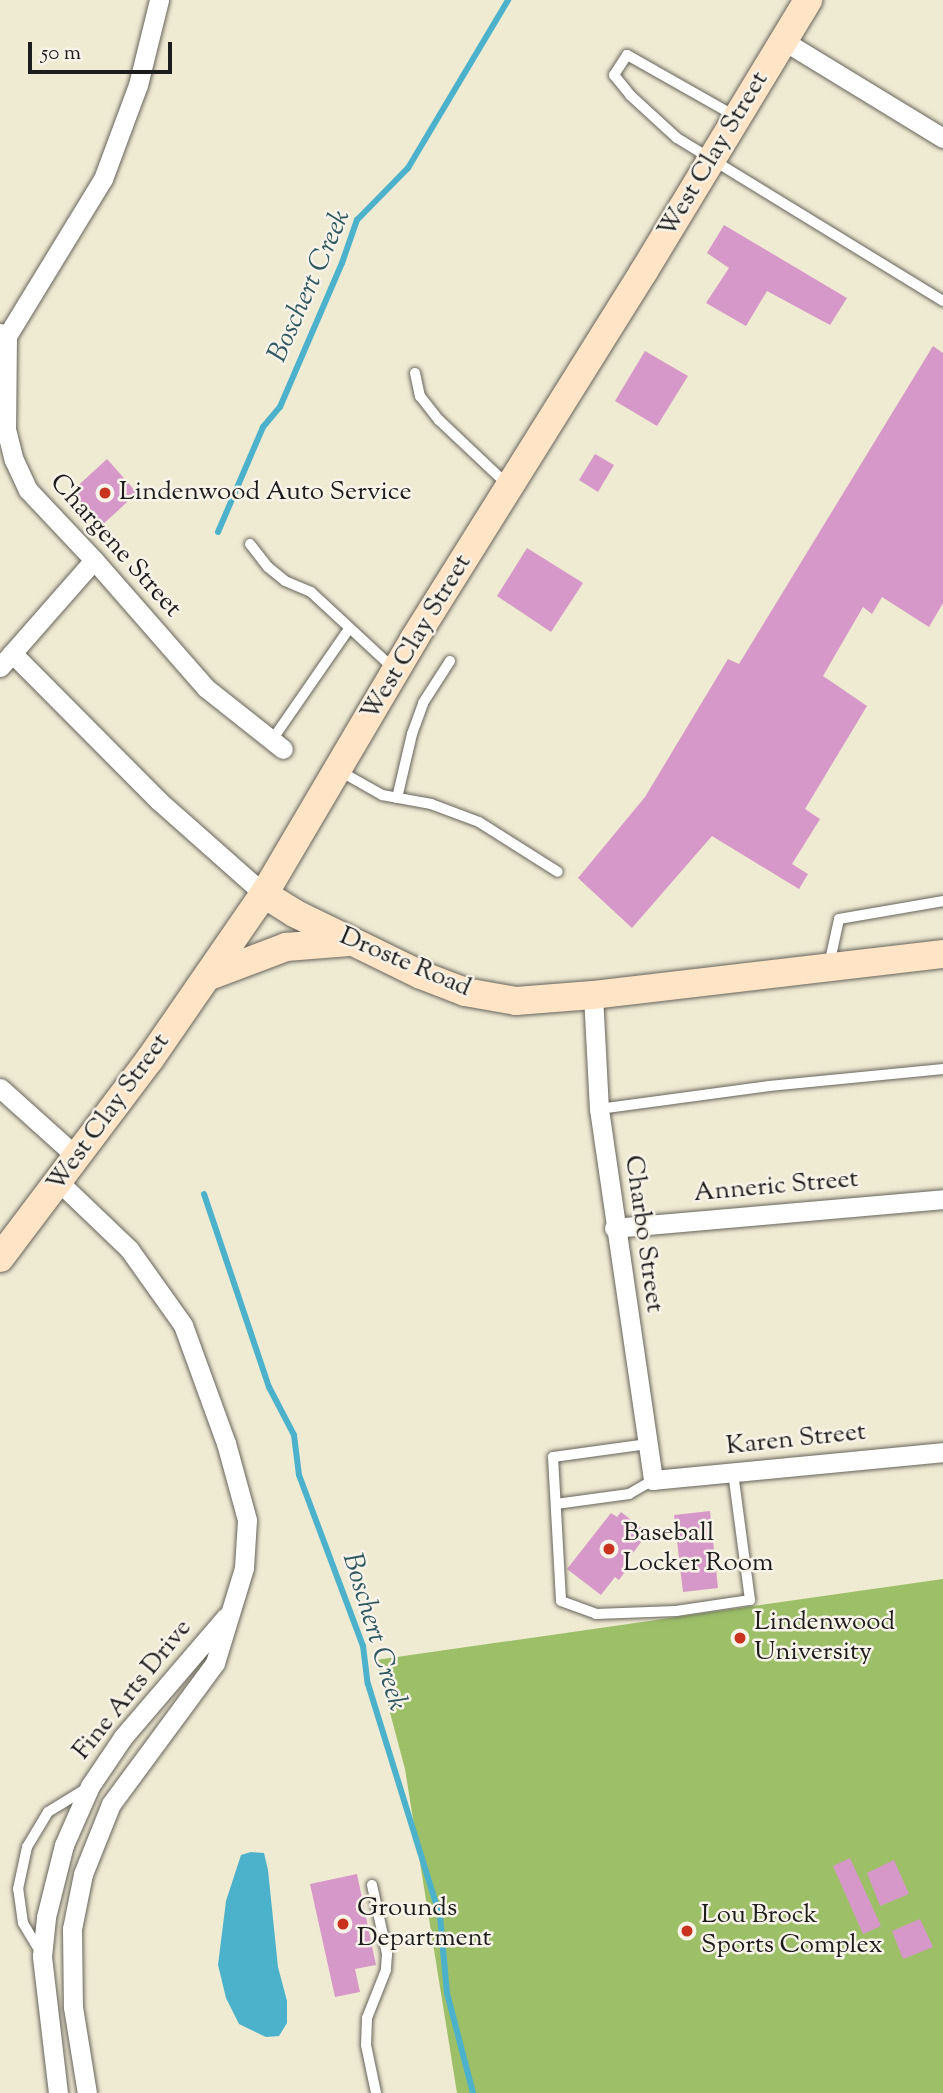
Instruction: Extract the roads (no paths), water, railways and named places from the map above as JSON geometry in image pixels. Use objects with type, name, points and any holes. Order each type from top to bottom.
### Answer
[{"type":"main road","name":"West Clay Street","points":[[0,1258],[59,1182],[264,894],[396,670],[808,0]]},
{"type":"main road","name":"Droste Road","points":[[264,894],[350,942],[466,992],[516,1000],[593,995],[941,951]]},
{"type":"main road","points":[[207,977],[286,947],[350,942]]},
{"type":"street","points":[[4,335],[103,178],[138,85],[159,0]]},
{"type":"street","points":[[784,41],[943,138]]},
{"type":"street","name":"Chargene Street","points":[[4,335],[6,429],[14,460],[28,490],[94,560],[206,688],[277,745]]},
{"type":"street","points":[[6,660],[94,560]]},
{"type":"street","name":"Droste Road","points":[[6,660],[264,894]]},
{"type":"street","name":"Charbo Street","points":[[593,995],[599,1109],[614,1228],[653,1480]]},
{"type":"street","points":[[0,1087],[77,1157]]},
{"type":"street","name":"Fine Arts Drive","points":[[59,1182],[129,1249],[183,1325],[226,1443],[247,1520],[244,1568],[215,1663],[111,1804],[83,1874],[72,1929],[73,2007],[87,2093]]},
{"type":"street","name":"Anneric Street","points":[[614,1228],[943,1199]]},
{"type":"street","name":"Karen Street","points":[[653,1480],[943,1451]]},
{"type":"street","name":"Fine Arts Drive","points":[[58,2093],[42,1956],[46,1917],[64,1845],[90,1786],[123,1737],[231,1611]]},
{"type":"lane","points":[[737,118],[627,55],[614,75],[631,95],[677,138],[943,301]]},
{"type":"lane","points":[[415,373],[420,396],[439,420],[510,487]]},
{"type":"lane","points":[[250,544],[268,567],[285,580],[311,592],[396,670]]},
{"type":"lane","points":[[277,745],[349,629]]},
{"type":"lane","points":[[397,798],[412,734],[423,704],[450,661]]},
{"type":"lane","points":[[337,769],[382,795],[431,804],[479,822],[558,872]]},
{"type":"lane","points":[[829,966],[839,919],[943,901]]},
{"type":"lane","points":[[599,1109],[769,1086],[943,1069]]},
{"type":"lane","points":[[648,1444],[553,1457],[561,1601],[596,1614],[676,1611],[750,1600],[733,1472]]},
{"type":"lane","points":[[556,1504],[629,1494],[653,1480]]},
{"type":"lane","points":[[42,1956],[23,1923],[18,1889],[27,1847],[48,1812],[90,1786]]},
{"type":"lane","points":[[372,1885],[387,1954],[386,1969],[366,2018],[366,2045],[376,2093]]},
{"type":"water","points":[[251,1852],[264,1853],[268,1870],[278,1967],[287,2001],[287,2023],[279,2036],[266,2037],[239,2024],[226,1998],[218,1965],[226,1901],[241,1855]]},
{"type":"waterway","name":"Boschert Creek","points":[[218,532],[263,427],[280,407],[342,263],[357,220],[408,168],[508,0]]},
{"type":"waterway","name":"Boschert Creek","points":[[204,1194],[269,1387],[294,1435],[299,1475],[363,1646],[368,1684],[440,1916],[447,1993],[473,2093]]},
{"type":"place","name":"Lindenwood Auto Service","points":[[105,493]]},
{"type":"place","name":"Baseball Locker Room","points":[[609,1549]]},
{"type":"place","name":"Lindenwood University","points":[[740,1638]]},
{"type":"place","name":"Grounds Department","points":[[343,1924]]},
{"type":"place","name":"Lou Brock Sports Complex","points":[[687,1931]]}]
